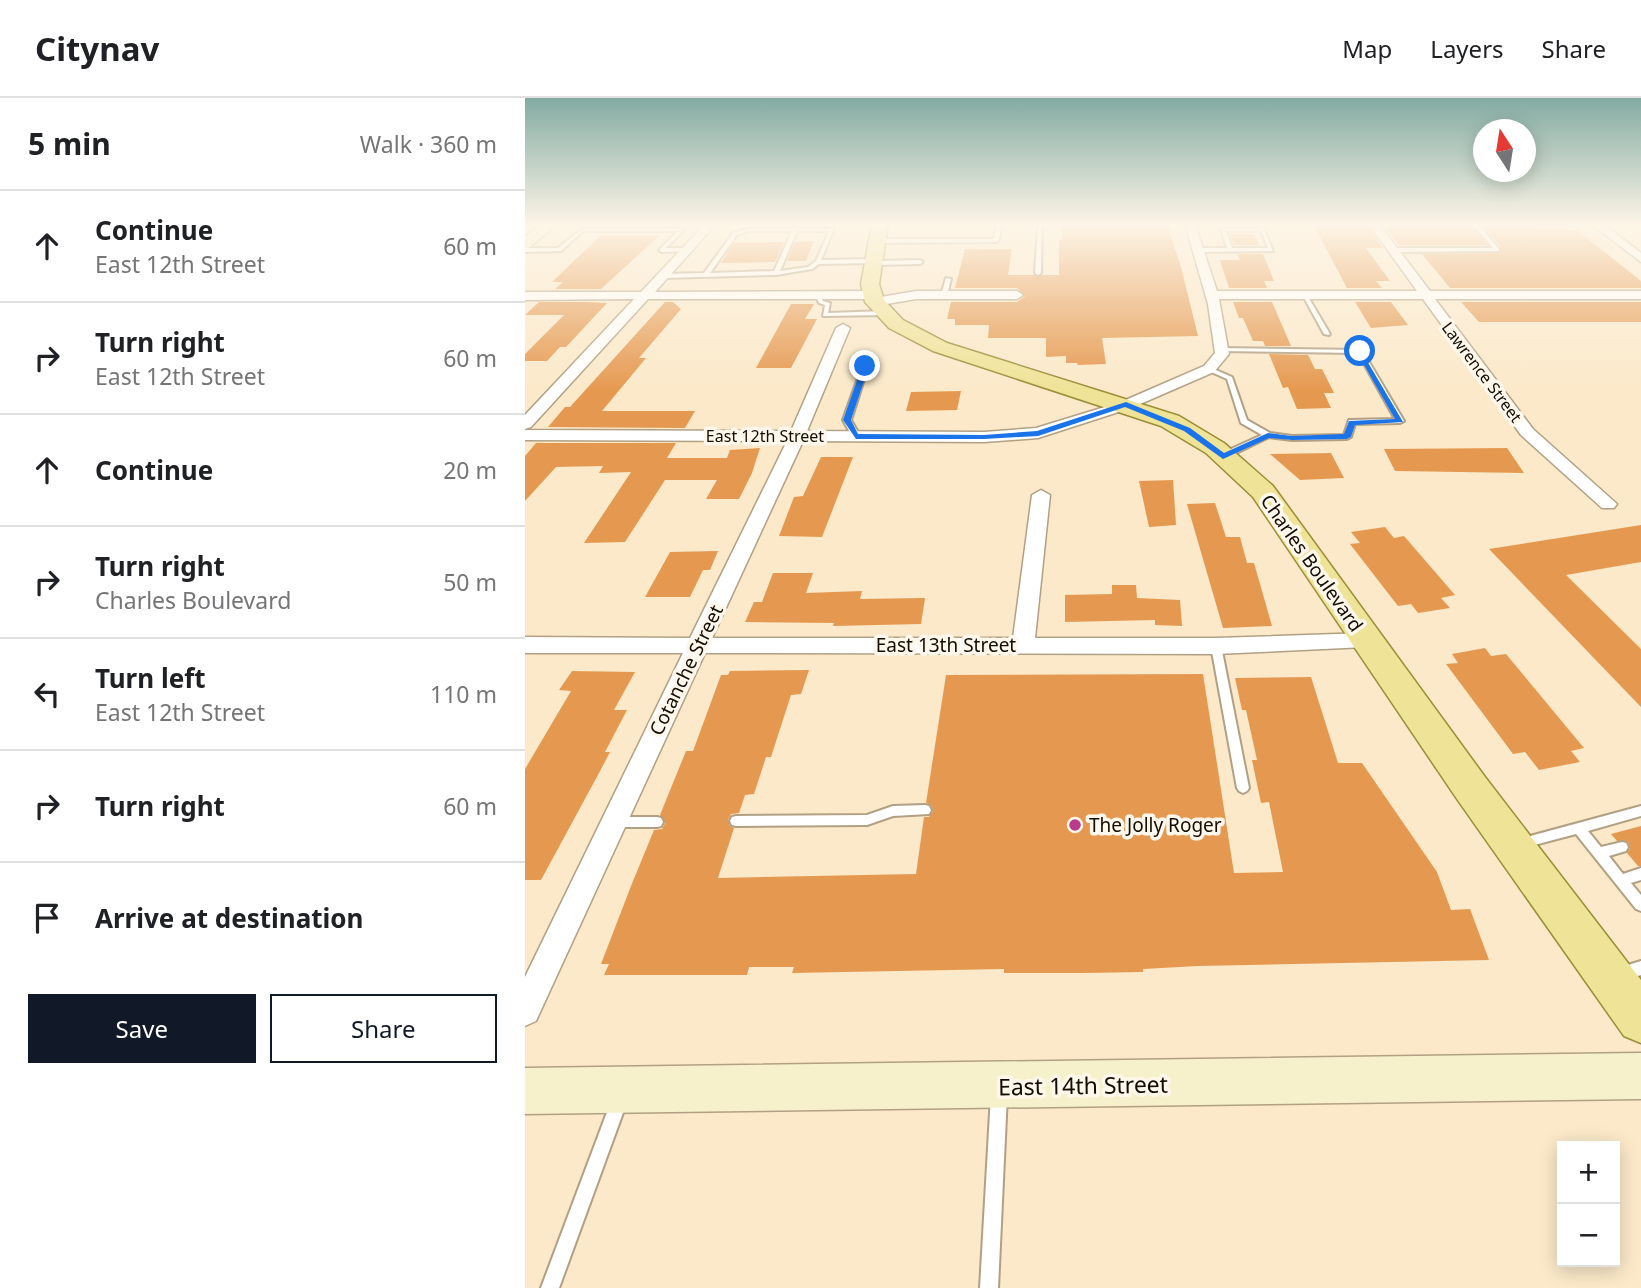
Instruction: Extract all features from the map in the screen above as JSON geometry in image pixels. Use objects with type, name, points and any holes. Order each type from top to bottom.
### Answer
[{"type":"main road","points":[[871,280],[877,303]]},
{"type":"main road","name":"Charles Boulevard","points":[[877,303],[916,337],[940,347],[1126,405],[1187,429],[1223,456],[1263,492],[1513,846],[1641,1019]]},
{"type":"street","points":[[525,424],[660,280]]},
{"type":"street","points":[[1207,280],[1222,354],[1209,369]]},
{"type":"street","name":"Lawrence Street","points":[[1414,280],[1527,432],[1608,504]]},
{"type":"street","points":[[525,296],[817,295],[877,303],[916,295],[1017,295]]},
{"type":"street","points":[[1211,295],[1641,295]]},
{"type":"street","name":"Cotanche Street","points":[[525,1010],[797,436],[843,328]]},
{"type":"street","name":"East 12th Street","points":[[525,435],[984,437],[1038,433],[1126,405],[1209,369]]},
{"type":"street","points":[[1023,646],[1041,495]]},
{"type":"street","name":"East 13th Street","points":[[525,645],[1216,646],[1366,640]]},
{"type":"street","name":"East 14th Street","points":[[525,1091],[1641,1076]]},
{"type":"lane","points":[[944,295],[948,280]]},
{"type":"lane","points":[[817,295],[821,302],[828,304],[825,315],[877,303]]},
{"type":"lane","points":[[1304,295],[1327,334]]},
{"type":"lane","points":[[1209,369],[1230,378],[1244,421],[1268,435],[1292,438],[1347,437],[1352,422],[1400,421],[1360,351],[1221,349]]},
{"type":"lane","points":[[856,436],[847,420],[865,366]]},
{"type":"lane","points":[[1223,456],[1268,435]]},
{"type":"lane","points":[[1216,646],[1243,788]]},
{"type":"lane","points":[[736,821],[867,820],[893,811],[925,810]]},
{"type":"lane","points":[[1513,846],[1641,811]]},
{"type":"lane","points":[[613,822],[657,822]]},
{"type":"lane","points":[[1578,828],[1641,905]]},
{"type":"lane","points":[[1599,853],[1622,848]]},
{"type":"lane","points":[[1621,880],[1641,874]]},
{"type":"lane","points":[[1610,978],[1641,968]]},
{"type":"lane","points":[[989,1288],[1000,1086]]},
{"type":"lane","points":[[550,1288],[623,1090]]},
{"type":"building","points":[[555,280],[611,280],[601,289],[555,289],[563,282],[552,282]]},
{"type":"building","points":[[957,280],[1184,280],[1198,336],[1102,338],[1106,364],[1066,363],[1066,356],[1046,357],[1046,338],[988,338],[989,325],[955,325],[955,319],[947,319],[951,302],[1017,302],[1025,296],[1017,288],[955,288]]},
{"type":"building","points":[[1226,280],[1274,281],[1264,281],[1267,288],[1229,288]]},
{"type":"building","points":[[1342,280],[1390,281],[1376,281],[1382,288],[1347,288]]},
{"type":"building","points":[[1443,280],[1641,281],[1641,288],[1450,288]]},
{"type":"building","points":[[539,302],[607,303],[566,347],[560,347],[547,361],[525,361],[525,354],[564,315],[525,315]]},
{"type":"building","points":[[665,302],[673,302],[681,309],[639,358],[646,358],[602,411],[695,411],[685,428],[548,427],[565,407],[570,407]]},
{"type":"building","points":[[1233,302],[1272,302],[1291,346],[1265,346],[1263,341],[1253,341]]},
{"type":"building","points":[[1355,302],[1391,302],[1408,325],[1371,328]]},
{"type":"building","points":[[1461,302],[1641,302],[1641,322],[1479,322]]},
{"type":"building","points":[[791,304],[814,304],[805,319],[817,319],[791,368],[756,368]]},
{"type":"building","points":[[1269,354],[1308,355],[1315,369],[1322,369],[1334,393],[1324,393],[1331,408],[1297,409],[1288,387],[1283,388]]},
{"type":"building","points":[[961,391],[957,410],[906,411],[911,392]]},
{"type":"building","points":[[536,443],[676,443],[667,458],[727,458],[730,450],[760,448],[752,473],[739,499],[706,499],[717,480],[665,480],[625,542],[584,543],[631,472],[599,473],[603,466],[556,467],[525,501],[525,456]]},
{"type":"building","points":[[1507,448],[1524,473],[1395,471],[1384,449]]},
{"type":"building","points":[[1331,453],[1344,478],[1300,480],[1270,454]]},
{"type":"building","points":[[821,457],[853,457],[822,537],[779,536],[794,497],[803,496]]},
{"type":"building","points":[[1173,480],[1176,525],[1149,527],[1139,481]]},
{"type":"building","points":[[1215,503],[1226,537],[1240,537],[1247,563],[1254,563],[1272,626],[1223,628],[1187,504]]},
{"type":"building","points":[[1641,525],[1641,562],[1566,575],[1641,649],[1641,707],[1489,549]]},
{"type":"building","points":[[1385,527],[1394,538],[1404,536],[1455,595],[1441,598],[1450,608],[1418,613],[1411,604],[1398,606],[1350,544],[1360,543],[1351,532]]},
{"type":"building","points":[[718,551],[710,570],[703,570],[690,597],[645,597],[670,552]]},
{"type":"building","points":[[773,573],[813,573],[806,593],[862,591],[860,599],[925,598],[921,624],[833,626],[834,623],[745,622],[754,602],[762,602]]},
{"type":"building","points":[[1112,585],[1136,585],[1137,598],[1180,600],[1182,626],[1155,625],[1155,620],[1065,622],[1065,595],[1112,594]]},
{"type":"building","points":[[1485,648],[1491,656],[1506,654],[1584,748],[1571,751],[1580,762],[1539,770],[1525,752],[1513,754],[1446,664],[1458,663],[1452,654]]},
{"type":"building","points":[[809,670],[801,694],[791,695],[771,757],[766,757],[754,794],[745,795],[739,813],[731,814],[728,820],[734,828],[718,878],[916,874],[924,817],[929,817],[933,811],[931,805],[926,803],[946,675],[1203,674],[1234,873],[1283,872],[1269,802],[1261,803],[1252,760],[1257,760],[1246,710],[1242,710],[1235,678],[1311,677],[1338,763],[1362,763],[1437,872],[1451,910],[1470,909],[1489,960],[1198,966],[1143,969],[1143,972],[1004,973],[1004,969],[792,973],[794,967],[749,967],[747,975],[604,975],[609,964],[601,964],[631,886],[654,830],[662,829],[665,823],[660,815],[686,751],[693,751],[721,675],[728,675],[730,671]]},
{"type":"building","points":[[572,671],[635,672],[614,710],[627,710],[605,752],[610,752],[599,773],[541,880],[525,880],[525,769],[571,691],[559,690]]},
{"type":"building","points":[[1641,826],[1641,866],[1638,866],[1627,853],[1630,848],[1628,842],[1617,841],[1611,834]]},
{"type":"place","name":"The Jolly Roger","points":[[1075,825]]},
{"type":"route","points":[[865,366],[847,420],[856,436],[984,437],[1038,433],[1126,405],[1187,429],[1223,456],[1268,435],[1292,438],[1347,437],[1352,422],[1400,421],[1360,351]]}]
